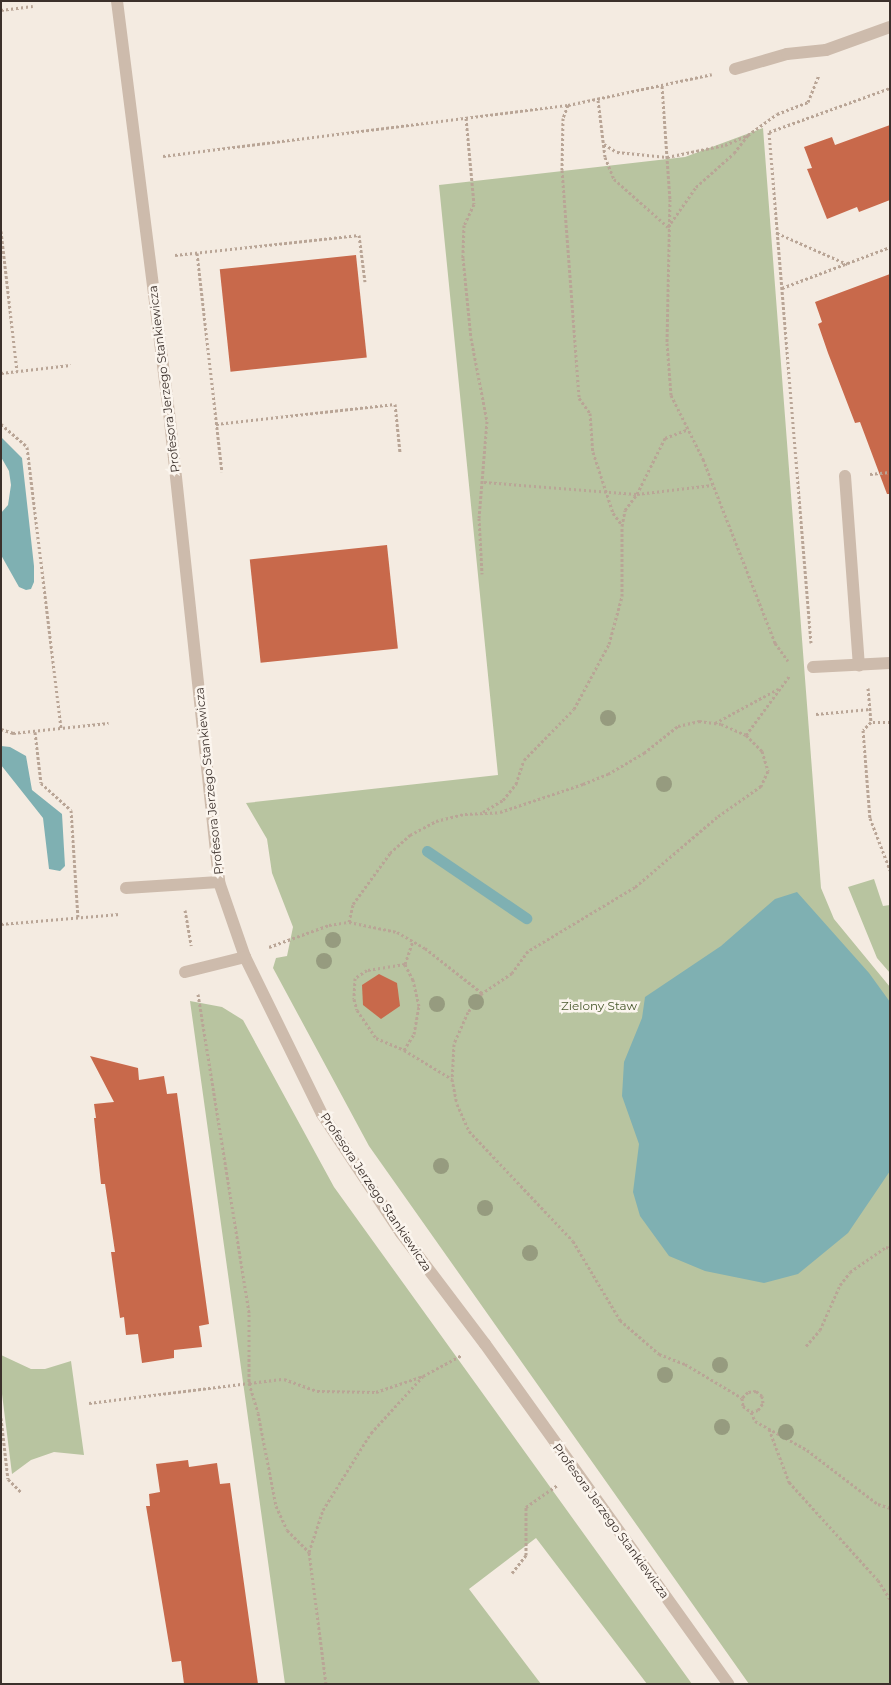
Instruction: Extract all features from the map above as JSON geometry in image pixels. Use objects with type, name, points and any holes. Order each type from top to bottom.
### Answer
[{"type":"street","name":"Profesora Jerzego Stankiewicza","points":[[117,1],[170,421],[220,882],[245,957],[322,1114],[401,1233],[485,1344],[728,1684]]},
{"type":"street","points":[[735,69],[787,54],[826,50],[890,27]]},
{"type":"street","points":[[845,476],[863,665]]},
{"type":"street","points":[[813,667],[890,663]]},
{"type":"street","points":[[126,888],[220,882]]},
{"type":"street","points":[[186,972],[245,957]]},
{"type":"path","points":[[1,10],[33,6]]},
{"type":"path","points":[[604,144],[617,152],[667,157],[725,145],[748,135],[777,114],[808,102],[826,50]]},
{"type":"path","points":[[137,159],[568,105],[735,69]]},
{"type":"path","points":[[662,86],[670,199],[668,227],[667,372],[671,396],[688,429],[744,557],[775,643],[794,665]]},
{"type":"path","points":[[813,667],[769,132],[890,88]]},
{"type":"path","points":[[598,100],[604,144],[614,179],[668,227]]},
{"type":"path","points":[[568,105],[563,118],[562,170],[579,398],[590,413],[593,452],[605,492],[622,526]]},
{"type":"path","points":[[466,118],[474,204],[464,225],[463,258],[471,338],[487,422],[484,482],[479,518],[482,574]]},
{"type":"path","points":[[668,227],[696,187],[734,154],[748,135]]},
{"type":"path","points":[[1,232],[17,371]]},
{"type":"path","points":[[777,232],[847,264]]},
{"type":"path","points":[[187,254],[359,235],[365,282]]},
{"type":"path","points":[[782,288],[890,247]]},
{"type":"path","points":[[197,253],[222,472]]},
{"type":"path","points":[[1,373],[71,365]]},
{"type":"path","points":[[216,424],[395,404],[400,452]]},
{"type":"path","points":[[1,424],[27,447],[60,729]]},
{"type":"path","points":[[483,812],[503,800],[516,784],[524,760],[574,710],[609,644],[622,596],[622,526],[625,510],[637,494],[666,438],[688,429]]},
{"type":"path","points":[[875,474],[890,472]]},
{"type":"path","points":[[484,482],[637,494],[712,485]]},
{"type":"path","points":[[863,665],[871,722]]},
{"type":"path","points":[[746,735],[779,688],[792,673]]},
{"type":"path","points":[[714,723],[779,688]]},
{"type":"path","points":[[816,714],[870,709]]},
{"type":"path","points":[[349,922],[353,904],[367,882],[390,853],[410,835],[436,821],[483,812],[500,812],[608,774],[644,753],[678,726],[699,721],[714,723],[746,735],[762,751],[768,771],[761,786],[717,817],[635,887],[528,951],[512,973],[482,993],[468,1012],[454,1044],[452,1079],[457,1104],[469,1131],[573,1241],[620,1320],[659,1354],[686,1364],[742,1398]]},
{"type":"path","points":[[890,722],[871,722],[863,730],[870,818],[890,870]]},
{"type":"path","points":[[1,729],[12,733],[35,732],[108,723]]},
{"type":"path","points":[[35,732],[41,783],[71,810],[78,917]]},
{"type":"path","points":[[177,909],[184,908]]},
{"type":"path","points":[[1,924],[127,913]]},
{"type":"path","points":[[245,957],[329,925],[349,922],[398,932],[413,941],[482,993]]},
{"type":"path","points":[[404,1050],[414,1034],[419,1006],[413,980],[405,964],[413,941]]},
{"type":"path","points":[[405,964],[367,970],[355,978],[354,999],[357,1010],[376,1038],[404,1050],[452,1079]]},
{"type":"path","points":[[198,994],[249,1314],[249,1384],[258,1413],[276,1506],[287,1530],[309,1552]]},
{"type":"path","points":[[806,1346],[820,1330],[840,1285],[850,1272],[886,1247],[890,1248]]},
{"type":"path","points":[[89,1403],[284,1379],[317,1391],[376,1392],[422,1376],[485,1344]]},
{"type":"path","points":[[326,1684],[309,1552],[323,1510],[371,1433],[422,1376]]},
{"type":"path","points":[[742,1398],[748,1392],[756,1391],[762,1396],[763,1403],[758,1410],[751,1412]]},
{"type":"path","points":[[742,1398],[743,1406],[751,1412],[755,1421],[807,1450],[878,1504],[890,1508]]},
{"type":"path","points":[[1,1418],[8,1479],[21,1492]]},
{"type":"path","points":[[769,1429],[789,1482],[878,1580],[890,1599]]},
{"type":"path","points":[[512,1573],[526,1555],[526,1507],[557,1485]]},
{"type":"green space","name":"Zielony Staw","points":[[763,128],[821,888],[834,919],[890,987],[890,1684],[749,1684],[369,1146],[273,968],[276,958],[287,956],[293,927],[272,873],[267,839],[246,803],[498,775],[439,185],[685,157]]},
{"type":"green space","points":[[874,879],[883,906],[890,905],[890,973],[877,958],[848,887]]},
{"type":"green space","points":[[190,1001],[222,1007],[243,1020],[334,1187],[692,1684],[647,1684],[536,1538],[469,1589],[541,1684],[285,1684]]},
{"type":"green space","points":[[1,1355],[31,1369],[45,1369],[71,1361],[84,1455],[54,1452],[31,1460],[12,1474],[1,1386]]},
{"type":"water","points":[[1,437],[22,458],[34,566],[34,582],[31,589],[26,590],[19,587],[1,555],[1,513],[8,505],[11,485],[9,471],[1,457]]},
{"type":"water","points":[[1,746],[10,747],[26,756],[32,790],[62,814],[65,866],[60,871],[49,869],[43,818],[1,765]]},
{"type":"water","name":"Zielony Staw","points":[[797,892],[869,973],[890,1002],[890,1171],[848,1233],[798,1274],[764,1283],[705,1271],[669,1256],[640,1216],[633,1192],[639,1144],[622,1096],[624,1062],[642,1018],[645,997],[721,946],[775,899]]},
{"type":"building","points":[[890,125],[890,200],[859,212],[857,207],[827,219],[807,169],[812,168],[804,147],[832,137],[835,145]]},
{"type":"building","points":[[356,255],[367,357],[231,372],[220,269]]},
{"type":"building","points":[[890,274],[890,494],[887,494],[860,422],[855,423],[828,353],[818,324],[822,322],[815,302]]},
{"type":"building","points":[[387,545],[398,648],[261,663],[250,559]]},
{"type":"building","points":[[379,974],[397,983],[400,1006],[381,1019],[363,1005],[362,985]]},
{"type":"building","points":[[90,1056],[138,1068],[139,1080],[164,1076],[167,1094],[177,1093],[209,1324],[199,1326],[202,1347],[174,1350],[174,1358],[142,1363],[138,1334],[126,1335],[124,1317],[120,1318],[111,1252],[115,1252],[105,1184],[101,1184],[94,1118],[96,1118],[94,1104],[114,1102]]},
{"type":"building","points":[[188,1460],[189,1467],[217,1463],[220,1484],[230,1483],[258,1684],[184,1684],[181,1661],[172,1662],[146,1506],[150,1506],[149,1494],[160,1492],[156,1464]]},
{"type":"waterway","points":[[427,851],[526,918]]}]
